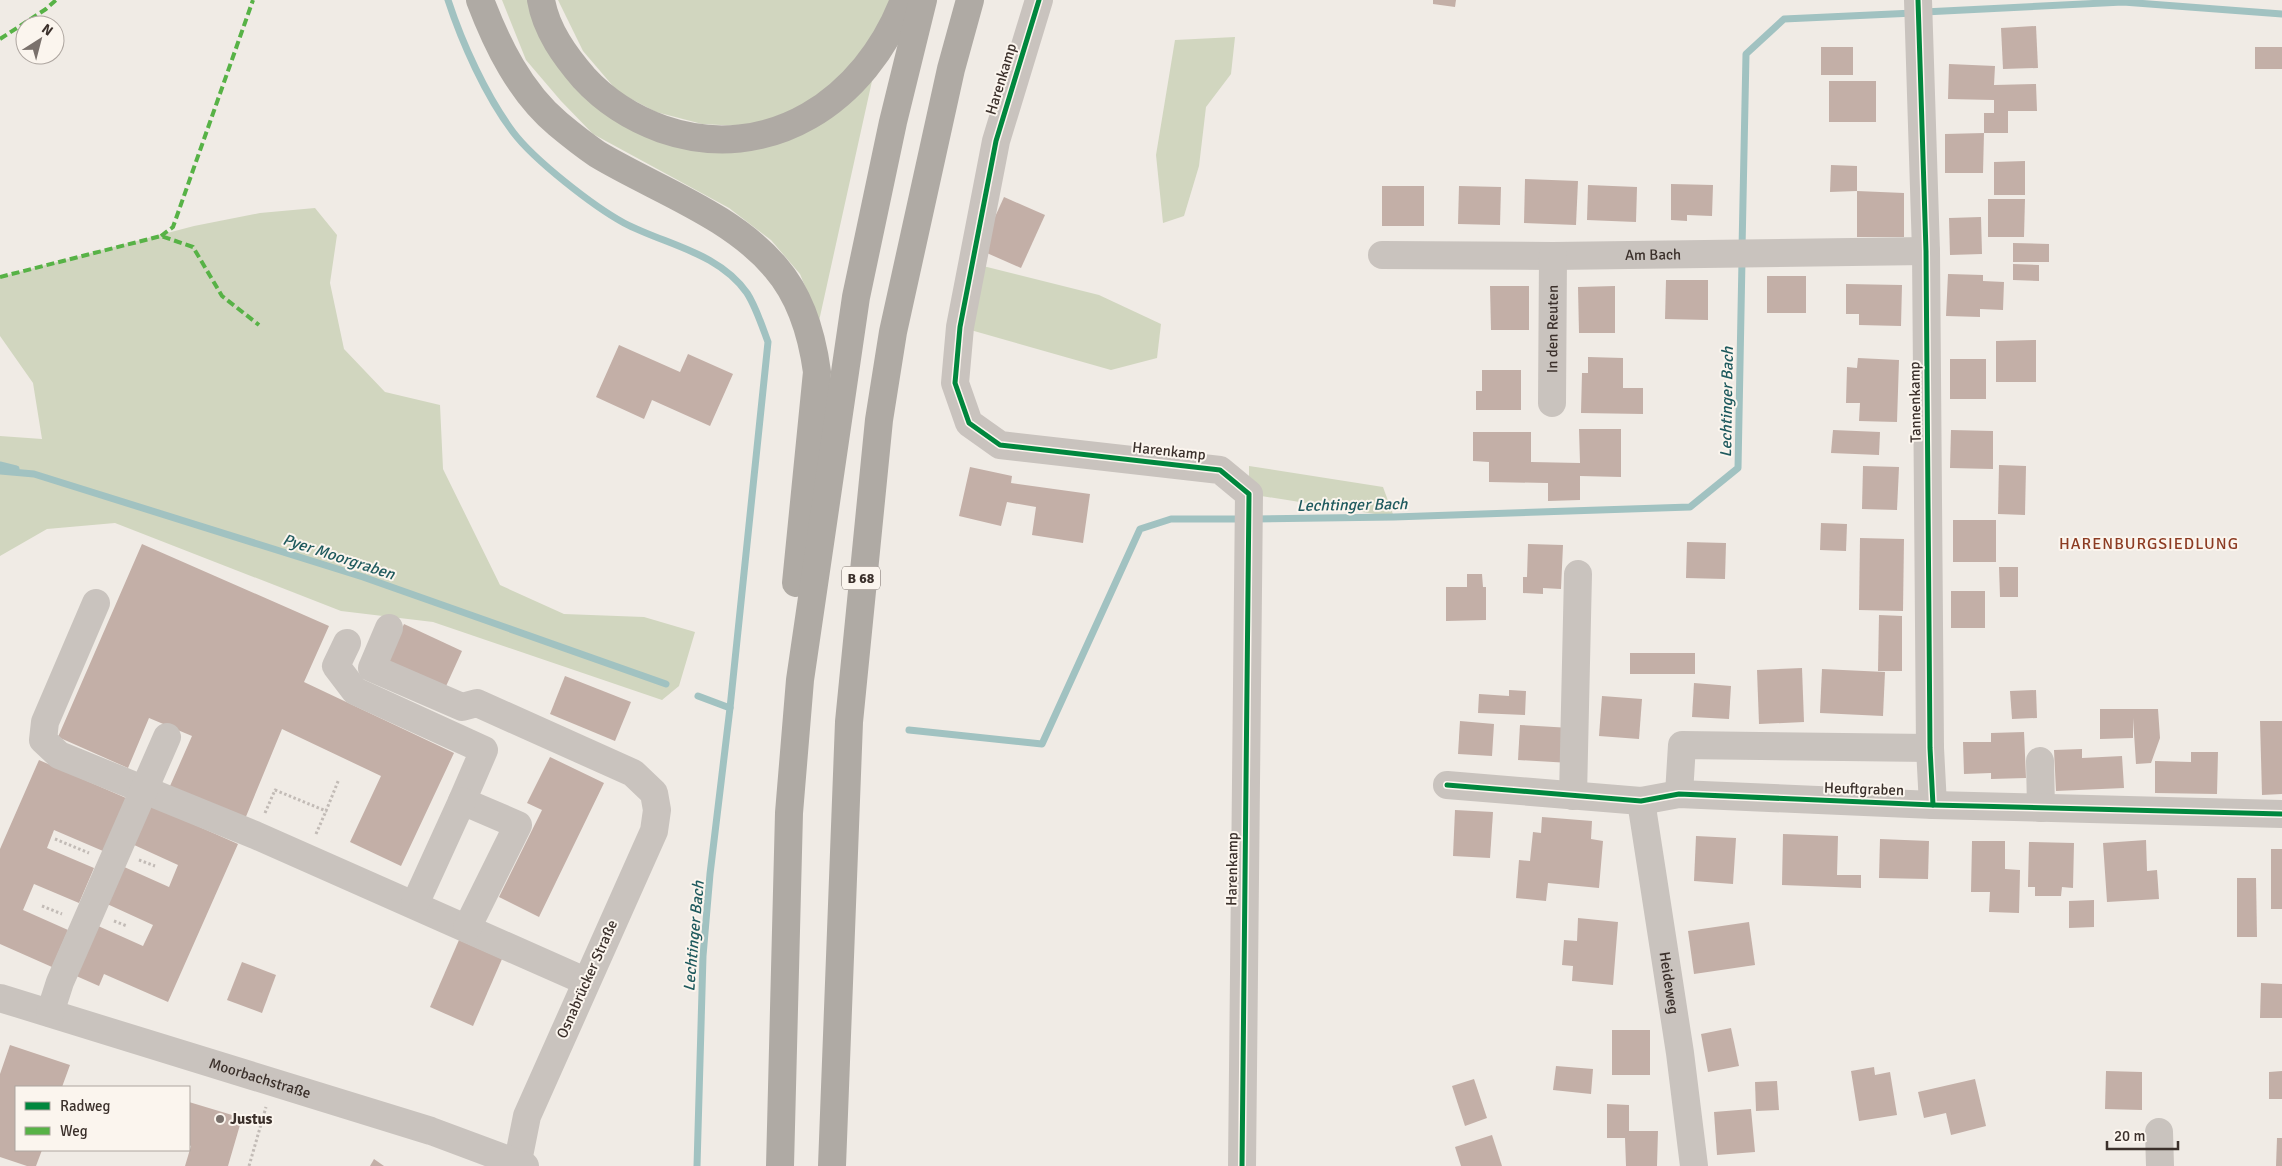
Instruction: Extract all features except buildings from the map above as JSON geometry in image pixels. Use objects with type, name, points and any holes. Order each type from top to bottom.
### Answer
[{"type":"highway","points":[[480,0],[496,41],[524,87],[556,122],[596,153],[708,215],[744,239],[776,268],[798,301],[813,339],[817,372],[790,643],[800,680]]},
{"type":"highway","points":[[541,0],[543,13],[565,56],[597,93],[637,120],[683,136],[726,141],[765,134],[806,119],[842,94],[873,58],[889,34],[904,0]]},
{"type":"highway","points":[[780,1166],[789,813],[800,680],[856,297],[893,122],[924,0]]},
{"type":"highway","name":"B 68","points":[[832,1166],[849,722],[879,420],[895,323],[951,69],[970,0]]},
{"type":"street","name":"Harenkamp","points":[[1039,0],[996,141],[963,309],[955,383],[969,423],[1000,445],[1220,470],[1249,494],[1242,1166]]},
{"type":"street","name":"Tannenkamp","points":[[1918,0],[1926,251],[1930,748],[1933,805]]},
{"type":"street","name":"Am Bach","points":[[1382,255],[1553,256],[1926,251]]},
{"type":"street","name":"In den Reuten","points":[[1552,402],[1553,256]]},
{"type":"street","points":[[1574,796],[1578,574]]},
{"type":"street","points":[[96,602],[45,722],[44,740],[59,755],[256,835],[585,981]]},
{"type":"street","name":"Osnabrücker Straße","points":[[389,628],[372,668],[462,707],[477,704],[634,773],[654,793],[657,810],[654,830],[585,981],[527,1116],[520,1165]]},
{"type":"street","points":[[347,643],[336,666],[355,691],[484,750],[415,904]]},
{"type":"street","points":[[50,1013],[60,982],[114,863],[167,737]]},
{"type":"street","points":[[1679,794],[1682,745],[1930,748]]},
{"type":"street","points":[[2040,761],[2041,808]]},
{"type":"street","name":"Heuftgraben","points":[[1447,785],[1641,801],[1679,794],[1933,805],[2282,814]]},
{"type":"street","points":[[462,801],[518,826],[467,928]]},
{"type":"street","name":"Heideweg","points":[[1641,801],[1676,1025],[1694,1166]]},
{"type":"street","name":"Moorbachstraße","points":[[0,998],[431,1131],[520,1165]]},
{"type":"street","points":[[2158,1132],[2160,1166]]},
{"type":"path","points":[[313,842],[339,779]]},
{"type":"path","points":[[256,835],[275,790],[326,811]]},
{"type":"path","points":[[55,839],[114,863]]},
{"type":"path","points":[[249,1166],[267,1104]]},
{"type":"green space","points":[[502,0],[532,0],[539,31],[669,144],[819,121],[872,81],[819,321],[800,274],[771,240],[729,208],[593,134],[561,101],[526,60]]},
{"type":"green space","points":[[558,0],[898,0],[895,8],[821,102],[758,127],[702,124],[656,112],[618,92],[583,51]]},
{"type":"green space","points":[[1235,37],[1231,74],[1206,107],[1199,166],[1184,216],[1163,223],[1156,155],[1175,40]]},
{"type":"green space","points":[[315,208],[337,235],[330,283],[344,349],[385,392],[440,405],[443,469],[500,585],[564,614],[644,617],[695,632],[679,686],[662,700],[433,622],[341,611],[115,523],[47,529],[0,556],[0,436],[42,439],[33,383],[0,336],[0,277],[194,226],[260,213]]},
{"type":"green space","points":[[971,263],[1099,295],[1161,324],[1157,358],[1111,370],[960,327]]},
{"type":"green space","points":[[1249,466],[1383,487],[1394,517],[1249,494]]},
{"type":"waterway","points":[[448,0],[460,34],[484,86],[513,132],[535,156],[565,182],[624,223],[706,259],[735,279],[747,293],[756,310],[768,342],[730,708],[710,874],[703,956],[697,1166]]},
{"type":"waterway","name":"Lechtinger Bach","points":[[1924,12],[2123,2],[2282,14]]},
{"type":"waterway","name":"Lechtinger Bach","points":[[1742,249],[1746,54],[1784,19],[1914,13]]},
{"type":"waterway","name":"Lechtinger Bach","points":[[1254,519],[1394,517],[1690,507],[1738,468],[1742,260]]},
{"type":"waterway","points":[[0,465],[16,469]]},
{"type":"waterway","name":"Pyer Moorgraben","points":[[0,471],[34,474],[363,577],[666,684]]},
{"type":"waterway","name":"Lechtinger Bach","points":[[909,730],[1042,744],[1140,529],[1171,519],[1243,519]]},
{"type":"waterway","name":"Pyer Moorgraben","points":[[698,696],[730,708]]},
{"type":"marked path","points":[[0,39],[46,9],[56,0]]},
{"type":"marked path","points":[[161,236],[173,227],[253,0]]},
{"type":"marked path","points":[[0,277],[161,236],[193,247],[222,296],[259,325]]},
{"type":"cycle path","points":[[1039,0],[996,141],[960,327],[955,383],[969,423],[1000,445],[1220,470],[1249,494],[1242,1166]]},
{"type":"cycle path","points":[[1918,0],[1926,251],[1930,748],[1933,805]]},
{"type":"cycle path","points":[[1447,785],[1641,801],[1679,794],[1933,805],[2282,814]]},
{"type":"place","name":"Justus","points":[[220,1119]]},
{"type":"district","name":"HARENBURGSIEDLUNG","points":[[2149,543]]}]
